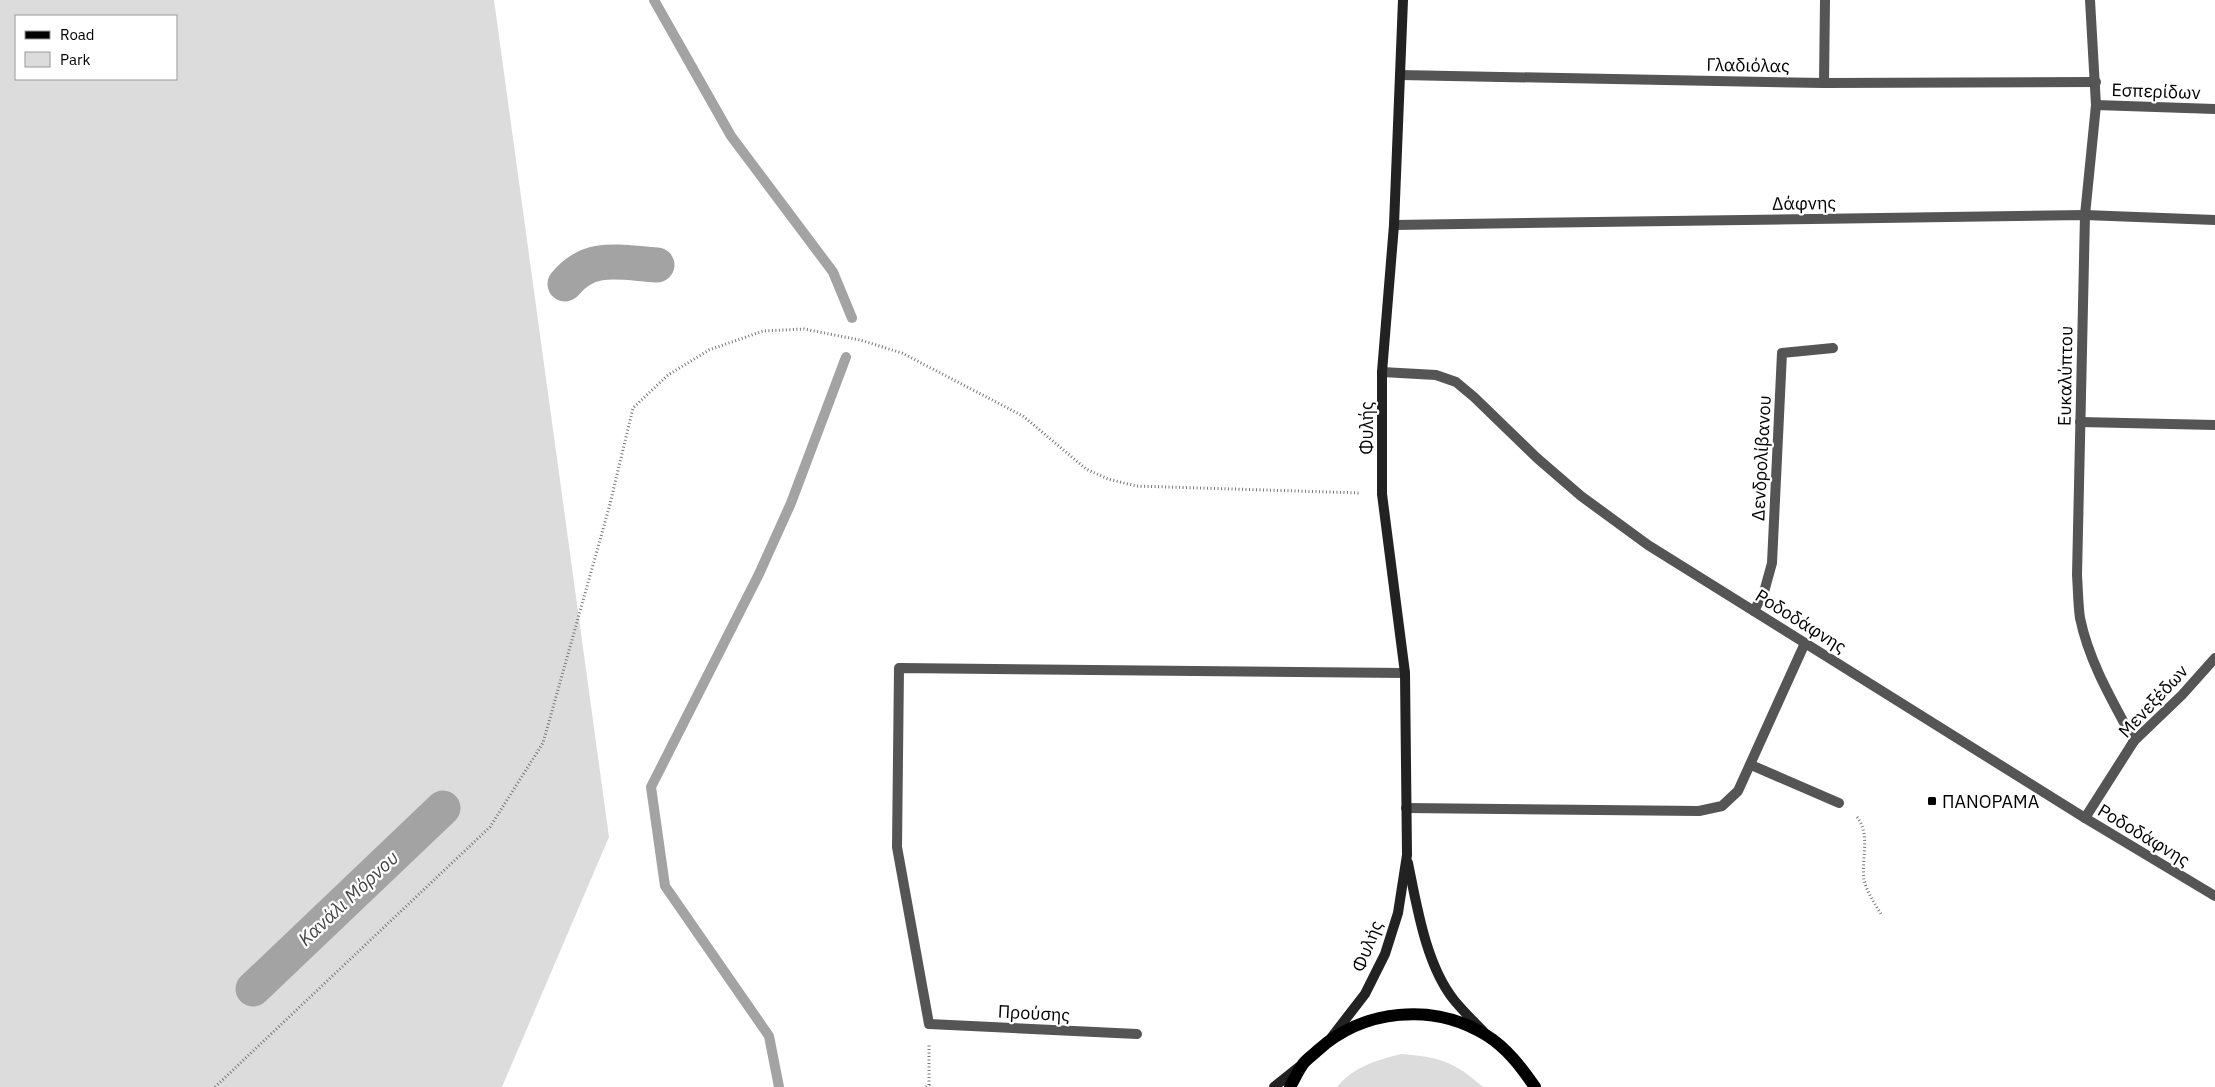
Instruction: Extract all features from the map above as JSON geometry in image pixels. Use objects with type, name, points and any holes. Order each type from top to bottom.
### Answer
[{"type":"main road","name":"Φυλής","points":[[1331,1038],[1365,994],[1385,954],[1398,913],[1406,855],[1405,673],[1382,494],[1382,372],[1394,225],[1403,0]]},
{"type":"main road","name":"Φυλής","points":[[1406,855],[1430,956],[1453,999],[1486,1035]]},
{"type":"main road","points":[[1274,1087],[1331,1038],[1367,1020],[1408,1013],[1449,1018],[1486,1035],[1515,1059],[1535,1087]]},
{"type":"main road","points":[[1290,1087],[1304,1063]]},
{"type":"street","points":[[1824,83],[1825,0]]},
{"type":"street","name":"Ευκαλύπτου","points":[[2090,0],[2096,106],[2085,215],[2077,575],[2080,617],[2092,655],[2110,698],[2134,741]]},
{"type":"street","name":"Γλαδιόλας","points":[[1400,75],[1824,83],[2096,82]]},
{"type":"street","name":"Εσπερίδων","points":[[2096,106],[2215,109]]},
{"type":"street","name":"Δάφνης","points":[[1394,225],[2085,215],[2215,220]]},
{"type":"street","name":"Δενδρολίβανου","points":[[1754,611],[1764,592],[1772,563],[1782,353],[1833,348]]},
{"type":"street","name":"Ροδοδάφνης","points":[[1382,372],[1436,375],[1456,382],[1474,396],[1537,458],[1603,513],[1648,545],[2085,818],[2215,896]]},
{"type":"street","points":[[2080,422],[2215,425]]},
{"type":"street","points":[[1406,808],[1699,812],[1722,806],[1738,791],[1804,643]]},
{"type":"street","name":"Μενεξέδων","points":[[2085,818],[2134,741],[2182,695],[2215,658]]},
{"type":"street","points":[[929,1024],[897,847],[899,668],[1405,673]]},
{"type":"street","points":[[1751,765],[1839,803]]},
{"type":"street","name":"Προύσης","points":[[929,1024],[1137,1034]]},
{"type":"path","points":[[215,1087],[490,827],[542,743],[609,508],[633,408],[668,375],[709,350],[763,331],[804,329],[860,340],[902,353],[1023,416],[1086,470],[1108,479],[1136,486],[1382,494]]},
{"type":"path","points":[[1839,803],[1853,811],[1862,824],[1865,839],[1864,879],[1872,899],[1881,914]]},
{"type":"path","points":[[926,1087],[929,1085],[929,1024]]},
{"type":"green space","points":[[0,0],[494,0],[609,837],[502,1087],[0,1087]]},
{"type":"green space","points":[[1401,1054],[1426,1057],[1445,1062],[1463,1071],[1483,1087],[1337,1087],[1358,1069]]},
{"type":"waterway","points":[[654,0],[731,136],[833,272],[852,318]]},
{"type":"waterway","name":"Κανάλι Μόρνου","points":[[565,284],[575,274],[596,264],[619,262],[657,265]]},
{"type":"waterway","points":[[779,1087],[769,1036],[665,886],[651,787],[759,574],[791,503],[846,357]]},
{"type":"waterway","name":"Κανάλι Μόρνου","points":[[253,989],[443,808]]},
{"type":"place","name":"ΠΑΝΟΡΑΜΑ","points":[[1932,801]]}]
